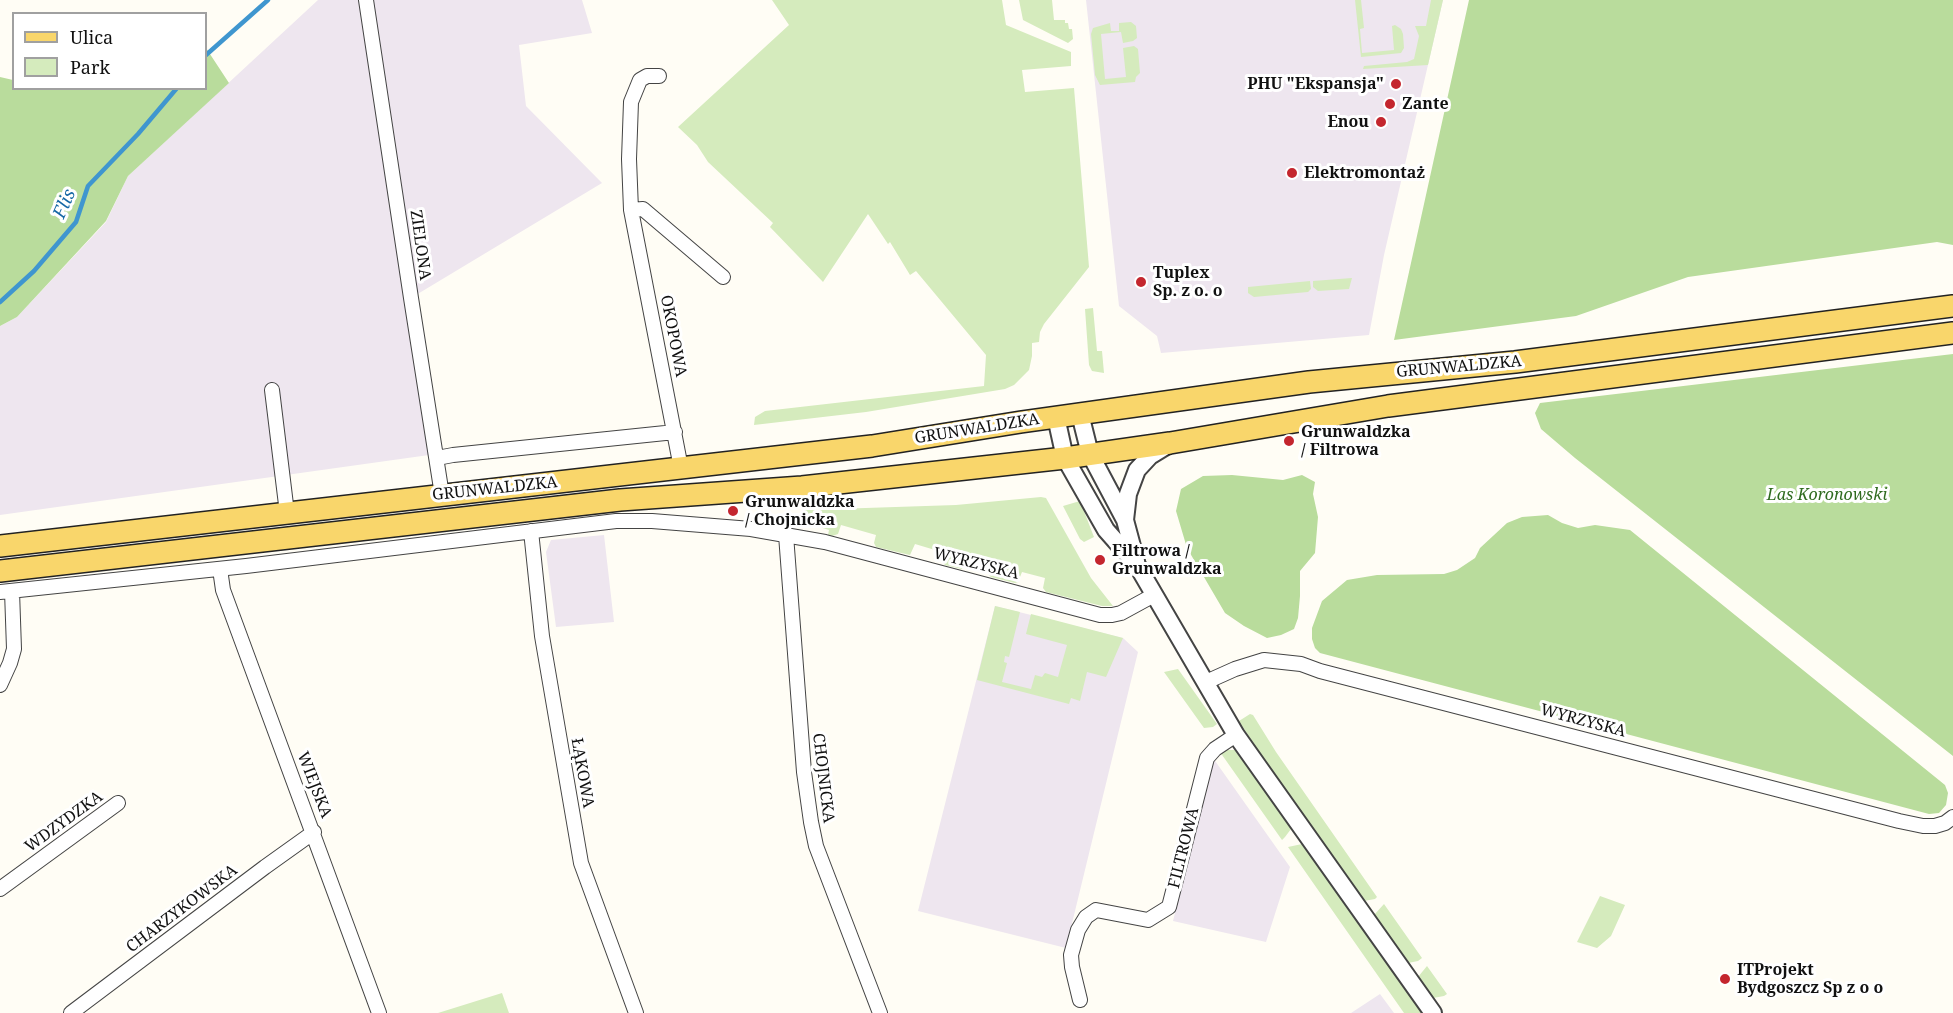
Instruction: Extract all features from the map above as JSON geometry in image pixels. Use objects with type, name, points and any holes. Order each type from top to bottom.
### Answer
[{"type":"main road","name":"GRUNWALDZKA","points":[[0,546],[872,446],[1056,417],[1309,382],[1515,362],[1953,306]]},
{"type":"main road","name":"GRUNWALDZKA","points":[[0,571],[620,500],[802,487],[1065,458],[1170,443],[1388,406],[1953,333]]},
{"type":"street","name":"ZIELONA","points":[[366,0],[442,495]]},
{"type":"street","name":"OKOPOWA","points":[[659,76],[647,76],[640,80],[630,102],[631,210],[681,468]]},
{"type":"street","points":[[631,210],[643,209],[723,277]]},
{"type":"street","points":[[272,390],[287,513]]},
{"type":"street","points":[[1080,414],[1090,454],[1125,520],[1137,565]]},
{"type":"street","points":[[1056,417],[1065,458],[1106,530],[1137,565],[1236,735],[1433,1013]]},
{"type":"street","points":[[437,459],[453,455],[675,432]]},
{"type":"street","points":[[1125,520],[1128,494],[1137,470],[1150,456],[1170,443]]},
{"type":"street","name":"WYRZYSKA","points":[[6,591],[220,569],[616,521],[652,521],[752,529],[825,542],[1100,615],[1121,613],[1154,595]]},
{"type":"street","name":"ŁĄKOWA","points":[[531,531],[542,636],[581,862],[636,1013]]},
{"type":"street","name":"CHOJNICKA","points":[[786,536],[804,772],[811,822],[816,846],[880,1013]]},
{"type":"street","name":"WIEJSKA","points":[[220,569],[223,590],[379,1013]]},
{"type":"street","points":[[0,685],[14,649],[6,591]]},
{"type":"street","name":"WYRZYSKA","points":[[1206,682],[1235,669],[1264,660],[1300,664],[1899,821],[1935,826],[1946,823],[1953,817]]},
{"type":"street","name":"FILTROWA","points":[[1080,1000],[1071,956],[1078,930],[1086,917],[1096,910],[1148,920],[1169,907],[1207,758],[1215,749],[1236,735]]},
{"type":"street","name":"WDZYDZKA","points":[[0,889],[118,803]]},
{"type":"street","name":"CHARZYKOWSKA","points":[[80,1010],[256,873],[314,832]]},
{"type":"shaded area","points":[[318,0],[582,0],[592,33],[519,45],[526,106],[602,183],[411,298],[429,455],[0,515],[0,326],[17,317],[106,222],[128,176]]},
{"type":"shaded area","points":[[1086,0],[1443,0],[1384,255],[1369,335],[1161,353],[1157,336],[1119,306]]},
{"type":"shaded area","points":[[604,535],[614,622],[556,627],[546,552],[551,540]]},
{"type":"shaded area","points":[[995,606],[1123,638],[1138,652],[1066,948],[918,911]]},
{"type":"shaded area","points":[[1213,758],[1290,867],[1266,942],[1173,921]]},
{"type":"shaded area","points":[[1380,994],[1394,1013],[1351,1013]]},
{"type":"green space","points":[[772,0],[1002,0],[1006,25],[1071,52],[1071,66],[1022,70],[1025,92],[1074,88],[1089,267],[1044,324],[1039,342],[1032,343],[1029,370],[1014,385],[1005,389],[866,412],[754,425],[755,417],[765,411],[984,386],[986,355],[916,271],[910,275],[890,242],[888,244],[868,214],[823,282],[770,227],[773,223],[708,162],[697,145],[678,127],[789,25]]},
{"type":"green space","points":[[1019,0],[1052,0],[1054,20],[1065,20],[1065,23],[1068,23],[1069,29],[1072,29],[1073,39],[1068,43],[1023,20]]},
{"type":"green space","points":[[1355,0],[1361,0],[1364,28],[1360,29],[1362,53],[1394,50],[1392,26],[1395,25],[1401,29],[1403,34],[1404,48],[1401,53],[1361,57]]},
{"type":"green space","points":[[1431,0],[1443,0],[1428,65],[1363,69],[1364,66],[1407,62],[1414,59],[1419,36],[1415,26],[1426,26]]},
{"type":"green space","points":[[1469,0],[1953,0],[1953,245],[1937,242],[1688,277],[1576,316],[1394,340]]},
{"type":"green space","points":[[1131,22],[1136,26],[1137,38],[1133,41],[1123,43],[1121,32],[1101,34],[1105,79],[1126,77],[1123,48],[1134,46],[1138,49],[1140,73],[1135,82],[1100,85],[1095,75],[1091,34],[1093,28],[1110,23],[1111,31],[1119,31],[1119,23]]},
{"type":"green space","points":[[207,50],[229,83],[128,176],[106,221],[17,317],[0,326],[0,77],[12,80],[12,90],[207,90]]},
{"type":"green space","points":[[1352,278],[1349,289],[1318,291],[1313,287],[1313,281]]},
{"type":"green space","points":[[1310,281],[1311,289],[1308,292],[1254,297],[1248,293],[1248,287]]},
{"type":"green space","points":[[1093,308],[1097,351],[1102,351],[1104,373],[1092,371],[1089,365],[1085,309]]},
{"type":"green space","name":"Las Koronowski","points":[[1953,354],[1953,756],[1575,458],[1541,429],[1535,413],[1540,403]]},
{"type":"green space","points":[[1232,475],[1283,480],[1302,475],[1315,482],[1313,494],[1318,517],[1315,553],[1300,571],[1298,618],[1294,629],[1281,635],[1267,638],[1225,613],[1187,548],[1176,511],[1181,489],[1203,476]]},
{"type":"green space","points":[[1046,498],[1091,578],[1113,606],[1102,606],[1046,592],[1043,588],[1045,578],[1022,572],[1018,582],[1015,583],[991,577],[988,574],[990,565],[967,558],[962,569],[945,565],[942,561],[945,553],[915,544],[910,555],[876,547],[874,543],[876,535],[841,525],[838,534],[828,535],[829,530],[807,523],[799,515],[805,510],[956,505]]},
{"type":"green space","points":[[1080,501],[1094,537],[1084,542],[1080,539],[1063,506]]},
{"type":"green space","points":[[1548,515],[1578,528],[1595,525],[1630,530],[1945,785],[1948,793],[1946,805],[1939,813],[1929,814],[1320,653],[1315,648],[1312,628],[1322,601],[1347,580],[1377,575],[1444,574],[1457,570],[1475,558],[1480,548],[1507,523],[1522,517]]},
{"type":"green space","points":[[995,606],[1020,612],[1009,657],[1005,656],[1004,662],[1007,663],[1002,682],[1031,689],[1035,675],[1042,677],[1045,673],[1058,677],[1067,645],[1026,634],[1031,614],[1123,638],[1106,677],[1087,672],[1080,701],[1071,698],[1069,704],[977,680]]},
{"type":"green space","points":[[1178,669],[1217,724],[1213,727],[1204,728],[1164,672]]},
{"type":"green space","points":[[1250,714],[1253,715],[1276,752],[1377,897],[1375,899],[1364,901],[1262,757],[1239,721]]},
{"type":"green space","points":[[1235,750],[1291,829],[1282,840],[1220,752]]},
{"type":"green space","points":[[1302,844],[1422,1013],[1404,1013],[1288,847]]},
{"type":"green space","points":[[1600,896],[1625,905],[1611,936],[1597,948],[1577,942]]},
{"type":"green space","points":[[1384,904],[1422,958],[1418,961],[1408,963],[1374,915]]},
{"type":"green space","points":[[1427,966],[1447,994],[1444,996],[1433,998],[1418,977]]},
{"type":"green space","points":[[502,993],[509,1013],[438,1013]]},
{"type":"waterway","name":"Flis","points":[[207,54],[268,0]]},
{"type":"waterway","name":"Flis","points":[[0,302],[34,271],[76,222],[88,186],[138,134],[175,90]]},
{"type":"place","name":"PHU \"Ekspansja\"","points":[[1396,84]]},
{"type":"place","name":"Zante","points":[[1390,104]]},
{"type":"place","name":"Enou","points":[[1381,122]]},
{"type":"place","name":"Elektromontaż","points":[[1292,173]]},
{"type":"place","name":"Tuplex Sp. z o. o","points":[[1141,282]]},
{"type":"place","name":"Grunwaldzka / Filtrowa","points":[[1289,441]]},
{"type":"place","name":"Grunwaldzka / Chojnicka","points":[[733,511]]},
{"type":"place","name":"Filtrowa / Grunwaldzka","points":[[1100,560]]},
{"type":"place","name":"ITProjekt Bydgoszcz Sp z o o","points":[[1725,979]]}]
